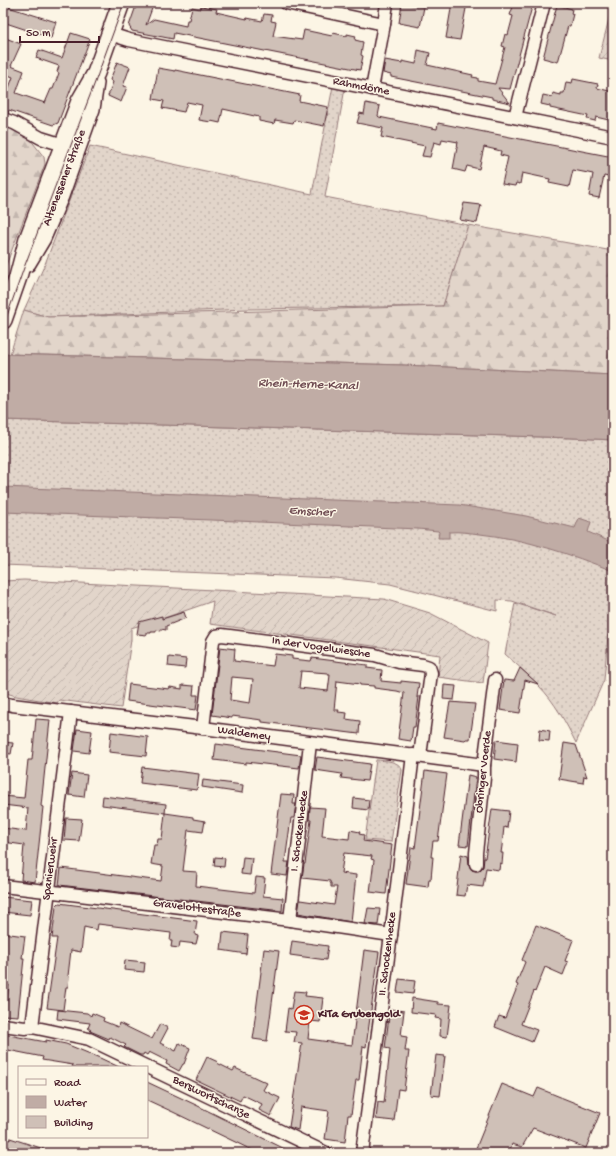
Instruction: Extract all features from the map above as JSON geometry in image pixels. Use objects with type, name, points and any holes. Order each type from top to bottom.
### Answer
[{"type":"main road","name":"Altenessener Straße","points":[[3,320],[18,277],[42,238],[60,196],[80,101],[96,73],[121,3]]},
{"type":"street","points":[[286,3],[384,24]]},
{"type":"street","points":[[372,89],[387,3]]},
{"type":"street","points":[[515,117],[544,3]]},
{"type":"street","name":"Rahmdörne","points":[[110,34],[130,40],[613,137]]},
{"type":"street","points":[[3,119],[14,123],[41,138],[70,147]]},
{"type":"street","name":"In der Vogelwiesche","points":[[203,728],[213,641],[216,636],[222,635],[375,655],[399,662],[429,667],[431,673],[416,756]]},
{"type":"street","name":"Obringer Voerde","points":[[476,864],[484,765],[495,680]]},
{"type":"street","name":"Waldemey","points":[[3,703],[484,765]]},
{"type":"street","name":"Spanierwehr","points":[[32,1026],[71,712]]},
{"type":"street","name":"I. Schockenhecke","points":[[290,920],[310,743]]},
{"type":"street","name":"II. Schockenhecke","points":[[362,1153],[416,756]]},
{"type":"street","name":"Gravelottestraße","points":[[3,886],[290,920],[391,935]]},
{"type":"street","name":"Berswortschanze","points":[[3,1025],[25,1028],[32,1026],[89,1039],[145,1066]]},
{"type":"street","name":"Berswortschanze","points":[[148,1067],[326,1153]]},
{"type":"green space","points":[[613,3],[613,61],[599,58]]},
{"type":"green space","points":[[334,81],[346,83],[325,197],[468,225],[443,306],[248,309],[48,317],[24,310],[45,264],[90,146],[312,194]]},
{"type":"green space","points":[[3,122],[12,125],[30,139],[44,157],[45,164],[3,273]]},
{"type":"green space","points":[[468,225],[613,251],[613,375],[404,365],[10,354],[24,310],[48,317],[443,306]]},
{"type":"green space","points":[[3,420],[613,440],[613,636],[608,635],[604,680],[576,743],[564,720],[545,692],[505,654],[515,603],[556,616],[512,601],[497,600],[497,611],[390,584],[335,578],[3,565]]},
{"type":"green space","points":[[24,580],[384,599],[430,613],[488,643],[483,683],[438,677],[440,655],[210,624],[213,601],[131,628],[131,640],[121,708],[59,700],[57,703],[16,696],[3,692],[3,581]]},
{"type":"green space","points":[[376,760],[398,764],[402,770],[391,842],[365,840]]},
{"type":"water","name":"Rhein-Herne-Kanal","points":[[3,354],[404,365],[613,375],[613,440],[3,420]]},
{"type":"water","name":"Emscher","points":[[3,487],[459,505],[526,516],[575,528],[579,518],[591,522],[588,532],[613,543],[613,571],[564,553],[531,543],[497,536],[465,532],[449,532],[449,538],[438,538],[438,531],[418,529],[3,512]]},
{"type":"building","points":[[137,3],[154,3],[146,25],[154,19],[186,26],[192,7],[200,9],[201,6],[217,9],[216,12],[262,21],[264,14],[272,15],[271,21],[276,22],[273,36],[302,40],[304,30],[332,36],[333,33],[356,36],[355,40],[363,42],[361,55],[363,56],[360,70],[174,33],[173,39],[132,31],[129,26]]},
{"type":"building","points":[[402,3],[424,7],[420,27],[399,23]]},
{"type":"building","points":[[452,3],[467,3],[460,40],[446,38]]},
{"type":"building","points":[[517,3],[533,3],[510,89],[498,88],[510,103],[492,99],[492,97],[391,77],[391,75],[383,73],[385,60],[416,64],[418,50],[430,53],[427,65],[473,75],[472,77],[478,78],[478,81],[495,84],[505,47],[502,46],[505,34],[508,35],[513,16],[510,15],[514,4],[517,5]]},
{"type":"building","points":[[557,5],[572,9],[571,14],[573,14],[558,62],[543,58]]},
{"type":"building","points":[[5,6],[56,22],[51,38],[3,22],[3,12]]},
{"type":"building","points":[[71,33],[90,39],[58,123],[53,125],[9,110],[8,113],[3,112],[3,92],[7,93],[13,77],[8,75],[3,86],[3,37],[21,44],[11,66],[24,71],[16,93],[45,103],[51,89],[53,89],[59,73],[57,72],[59,66],[36,58],[39,50],[62,58]]},
{"type":"building","points":[[117,62],[130,67],[123,86],[127,87],[121,102],[108,96],[113,82],[110,80]]},
{"type":"building","points":[[158,68],[175,70],[300,95],[299,101],[328,107],[324,126],[294,120],[293,123],[275,120],[274,124],[259,121],[259,117],[223,109],[220,123],[199,120],[202,105],[187,102],[184,112],[162,108],[164,101],[153,99]]},
{"type":"building","points":[[573,79],[598,84],[597,88],[613,92],[613,121],[596,117],[595,121],[587,119],[588,116],[550,108],[550,106],[541,104],[543,95],[552,97],[553,93],[561,95],[561,93],[564,93],[566,82],[572,83]]},
{"type":"building","points":[[366,103],[380,106],[379,117],[437,129],[438,123],[613,157],[613,178],[604,176],[599,198],[589,196],[593,174],[573,170],[569,187],[549,183],[550,179],[522,173],[520,184],[516,183],[515,186],[502,184],[508,157],[500,155],[501,151],[484,147],[479,169],[467,166],[465,172],[453,169],[458,142],[442,139],[441,144],[434,142],[430,157],[422,156],[425,146],[381,137],[383,128],[357,123],[360,113],[364,114]]},
{"type":"building","points":[[464,203],[481,205],[477,223],[460,220]]},
{"type":"building","points":[[184,612],[186,618],[166,626],[166,630],[156,630],[156,632],[147,633],[147,635],[137,634],[139,622],[162,616],[162,619]]},
{"type":"building","points":[[220,647],[235,649],[234,661],[273,666],[275,654],[292,656],[292,659],[311,661],[312,658],[367,665],[367,668],[382,670],[381,681],[419,683],[417,697],[419,697],[415,727],[413,727],[411,741],[398,739],[404,693],[360,684],[337,681],[334,710],[347,713],[346,719],[360,721],[359,734],[262,722],[262,720],[232,716],[232,718],[212,715]],"holes":[[[301,671],[328,673],[328,675],[330,675],[328,691],[299,688]],[[232,677],[253,679],[250,703],[230,700]]]},
{"type":"building","points":[[169,657],[186,659],[185,668],[168,666]]},
{"type":"building","points":[[520,668],[538,684],[525,680],[520,713],[500,710],[504,680],[514,681]]},
{"type":"building","points":[[129,684],[169,689],[170,687],[182,689],[182,685],[194,686],[193,695],[198,695],[196,710],[127,701]]},
{"type":"building","points":[[444,685],[456,686],[454,700],[443,699]]},
{"type":"building","points":[[450,702],[475,704],[470,739],[465,740],[444,737]]},
{"type":"building","points":[[36,719],[50,720],[35,882],[21,880],[24,845],[3,842],[3,828],[26,831],[28,808],[3,805],[3,796],[24,798],[28,760],[32,760]]},
{"type":"building","points":[[77,729],[92,731],[89,753],[74,751]]},
{"type":"building","points":[[540,729],[550,731],[549,741],[539,740]]},
{"type":"building","points":[[111,732],[148,737],[146,756],[109,752]]},
{"type":"building","points":[[496,740],[518,743],[516,762],[494,759]]},
{"type":"building","points":[[3,742],[13,743],[11,754],[3,753]]},
{"type":"building","points":[[564,743],[576,745],[587,777],[584,776],[583,783],[559,779]]},
{"type":"building","points":[[216,744],[301,755],[299,768],[214,760]]},
{"type":"building","points":[[317,757],[370,764],[367,781],[341,778],[342,774],[315,770]]},
{"type":"building","points":[[142,767],[199,774],[197,790],[140,783]]},
{"type":"building","points":[[425,771],[447,774],[438,841],[433,841],[431,879],[429,879],[428,887],[406,884],[411,847],[415,848]]},
{"type":"building","points":[[72,773],[87,775],[84,797],[69,795]]},
{"type":"building","points":[[468,775],[476,777],[468,846],[459,845]]},
{"type":"building","points":[[203,780],[243,785],[242,793],[202,787]]},
{"type":"building","points":[[281,794],[294,795],[293,804],[296,804],[294,818],[291,818],[285,862],[289,862],[287,876],[271,874]]},
{"type":"building","points":[[103,796],[166,804],[165,813],[102,805]]},
{"type":"building","points":[[354,798],[369,800],[368,810],[353,808]]},
{"type":"building","points":[[310,807],[325,808],[322,836],[349,839],[350,830],[360,832],[359,834],[364,835],[363,841],[392,845],[386,894],[370,892],[374,860],[371,859],[372,856],[344,853],[341,873],[356,875],[351,922],[298,913],[300,900],[334,905],[337,887],[331,887],[330,881],[302,878],[311,820],[309,820]]},
{"type":"building","points":[[492,809],[509,811],[507,828],[504,827],[501,853],[503,853],[502,864],[500,863],[499,870],[486,868],[483,887],[467,885],[465,896],[456,895],[461,854],[468,856],[469,864],[472,870],[479,871],[483,867]]},
{"type":"building","points":[[165,813],[193,817],[193,819],[205,821],[203,832],[188,830],[183,871],[197,872],[196,886],[254,893],[256,877],[265,878],[263,896],[283,898],[282,911],[59,885],[61,868],[161,881],[163,866],[151,864],[154,845],[157,845],[158,839],[162,839]]},
{"type":"building","points":[[66,818],[82,819],[79,841],[64,840]]},
{"type":"building","points":[[215,857],[225,858],[224,867],[214,866]]},
{"type":"building","points":[[243,857],[252,858],[250,875],[241,874]]},
{"type":"building","points":[[3,897],[32,900],[30,915],[3,912]]},
{"type":"building","points":[[59,903],[197,921],[195,935],[198,936],[196,944],[180,942],[179,948],[171,947],[171,933],[98,924],[97,930],[84,927],[81,952],[71,950],[68,987],[66,987],[63,1010],[47,1008],[57,938],[52,938],[56,906]]},
{"type":"building","points":[[368,908],[380,909],[378,925],[365,924]]},
{"type":"building","points":[[536,925],[573,940],[565,961],[568,962],[563,975],[545,967],[535,992],[534,991],[521,1024],[537,1030],[532,1042],[495,1027],[499,1016],[505,1018],[525,962],[522,960]]},
{"type":"building","points":[[223,932],[248,935],[246,954],[221,950]]},
{"type":"building","points":[[3,933],[25,936],[18,1016],[3,1015],[3,1000],[7,1001],[9,985],[5,985],[6,975],[3,974]]},
{"type":"building","points":[[292,941],[328,946],[326,960],[290,955]]},
{"type":"building","points":[[264,949],[279,951],[267,1041],[253,1039]]},
{"type":"building","points":[[364,950],[379,952],[366,1047],[363,1046],[359,1080],[356,1080],[351,1115],[348,1115],[345,1142],[325,1139],[329,1111],[301,1107],[298,1130],[289,1127],[302,1043],[294,1042],[296,1032],[285,1031],[288,1008],[291,1009],[294,991],[306,992],[305,996],[323,998],[320,1022],[310,1021],[308,1039],[352,1045]]},
{"type":"building","points":[[125,960],[145,962],[144,972],[124,970]]},
{"type":"building","points":[[399,979],[415,981],[413,994],[397,992]]},
{"type":"building","points":[[412,998],[438,1002],[438,1004],[451,1005],[447,1037],[440,1036],[441,1019],[435,1018],[436,1015],[411,1012]]},
{"type":"building","points":[[390,1009],[404,1011],[401,1036],[407,1037],[405,1051],[409,1051],[404,1090],[398,1089],[394,1121],[376,1119],[378,1102],[384,1103],[390,1049],[385,1048]]},
{"type":"building","points":[[58,1010],[87,1013],[91,1016],[92,1013],[104,1018],[103,1021],[118,1027],[119,1023],[152,1039],[160,1024],[168,1028],[160,1043],[176,1051],[179,1043],[190,1048],[184,1064],[179,1071],[166,1064],[167,1061],[149,1052],[147,1055],[144,1053],[143,1055],[140,1055],[124,1047],[126,1045],[110,1037],[109,1039],[90,1031],[91,1030],[88,1028],[90,1023],[57,1019]]},
{"type":"building","points":[[3,1034],[46,1042],[46,1040],[66,1044],[117,1066],[72,1066],[42,1060],[43,1057],[3,1049]]},
{"type":"building","points":[[436,1055],[445,1056],[440,1096],[431,1095]]},
{"type":"building","points":[[207,1057],[233,1071],[235,1068],[267,1083],[263,1090],[280,1098],[271,1116],[259,1110],[262,1104],[243,1095],[240,1101],[196,1080]]},
{"type":"building","points":[[148,1082],[293,1153],[258,1153],[148,1100]]},
{"type":"building","points":[[502,1084],[534,1097],[538,1088],[600,1113],[586,1148],[533,1128],[522,1147],[512,1144],[509,1153],[474,1153]]},
{"type":"building","points":[[10,1138],[50,1151],[50,1153],[5,1153],[7,1149],[4,1148],[7,1139],[10,1140]]},
{"type":"tram line","points":[[3,327],[124,3]]},
{"type":"place","name":"KiTa Grubengold","points":[[304,1015]]}]
